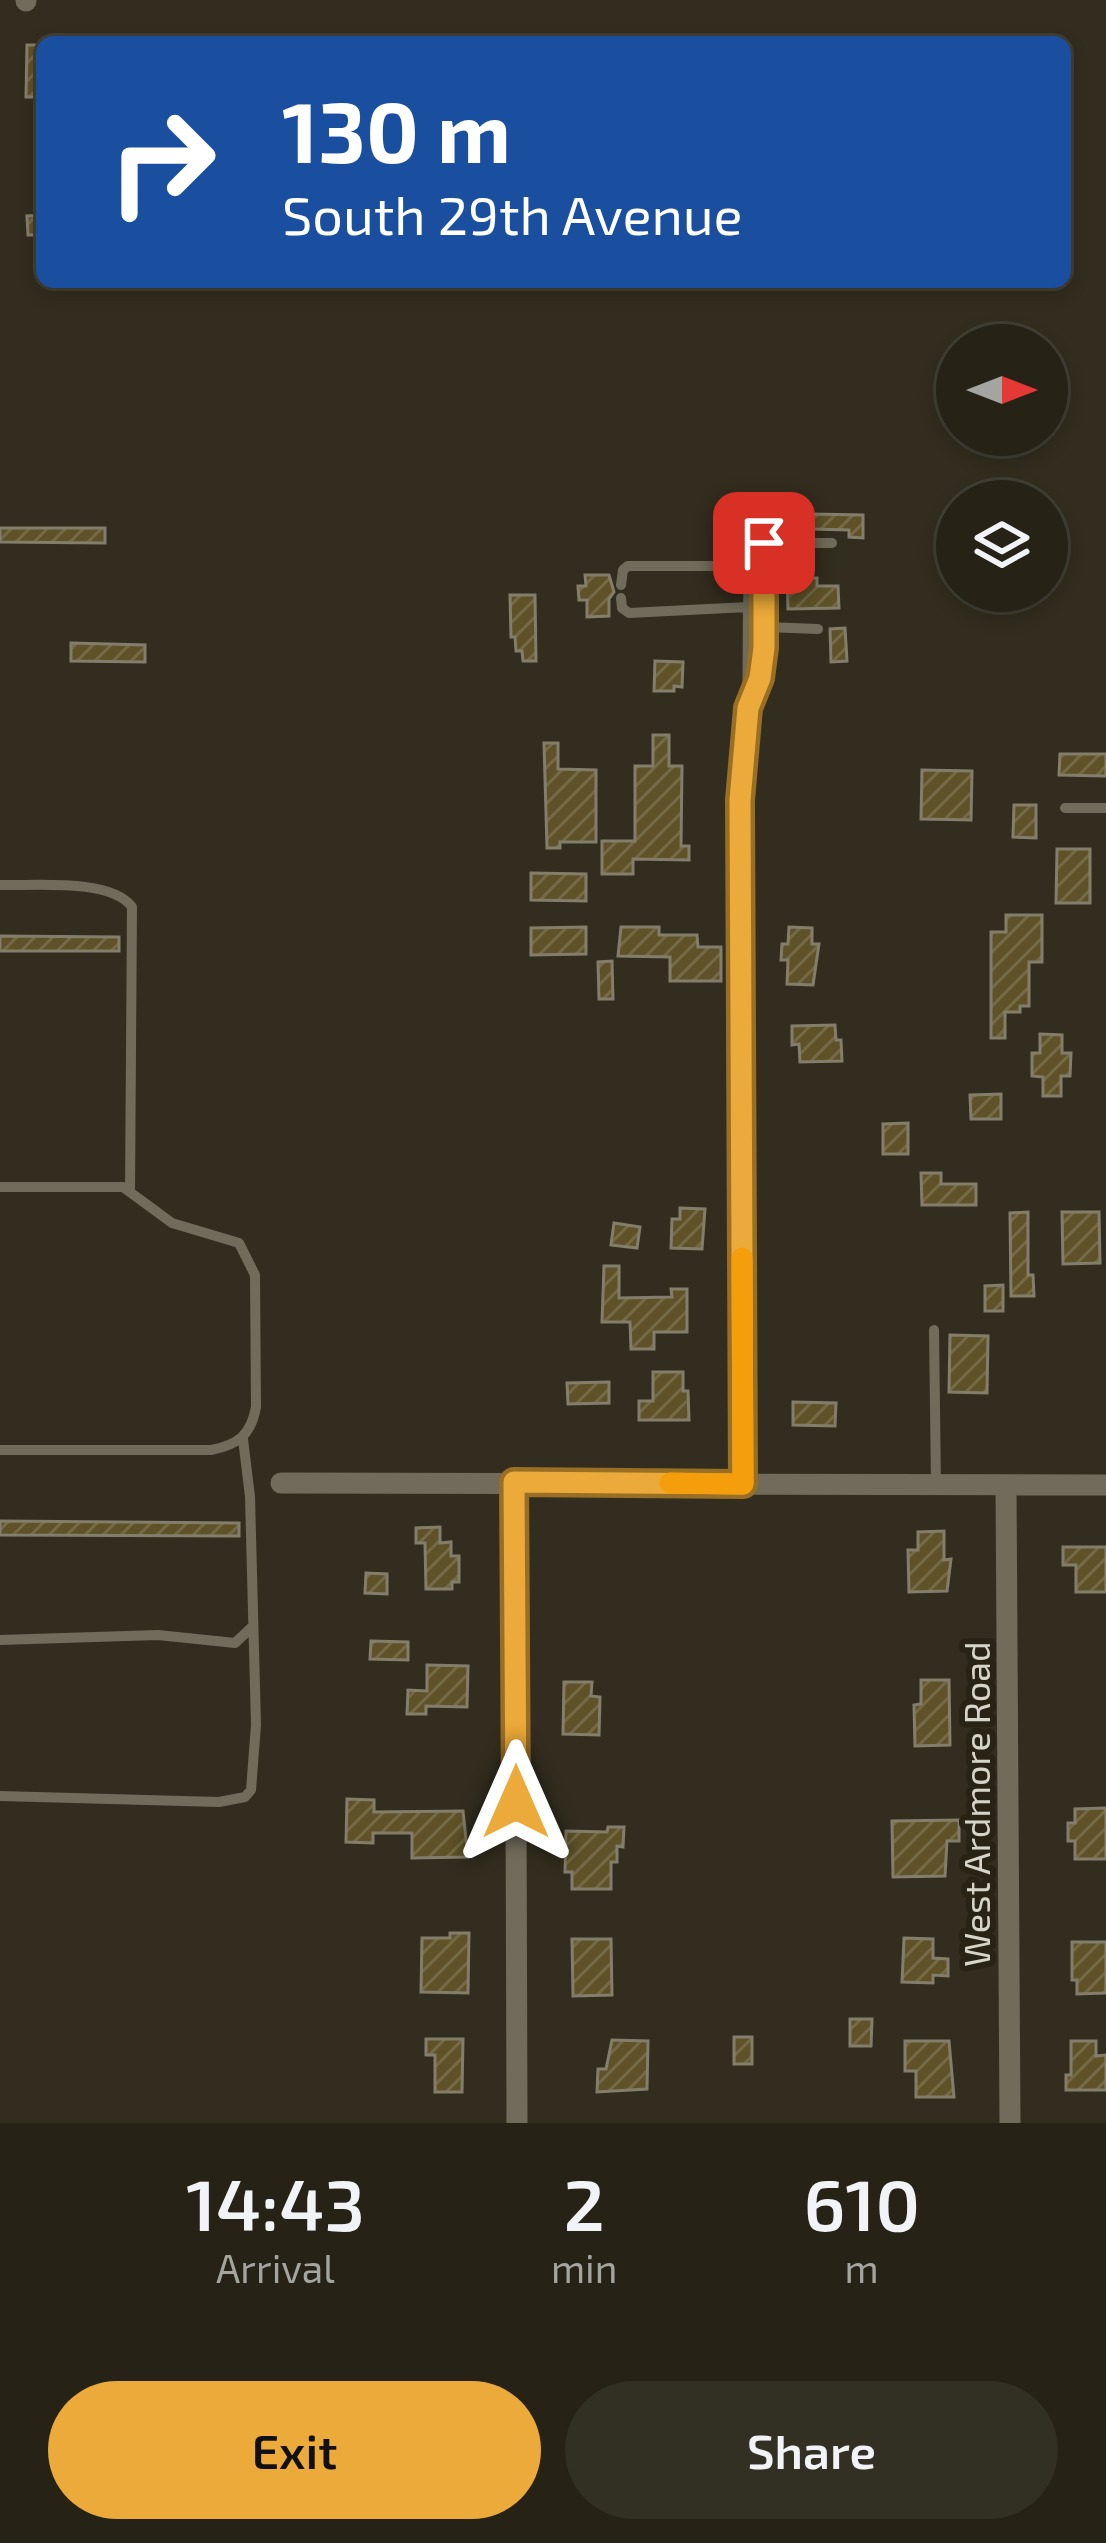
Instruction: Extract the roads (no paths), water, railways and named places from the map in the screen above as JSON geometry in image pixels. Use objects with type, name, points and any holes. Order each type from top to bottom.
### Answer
[{"type":"street","points":[[514,1482],[517,2123]]},
{"type":"street","points":[[281,1483],[1106,1485]]},
{"type":"street","name":"West Ardmore Road","points":[[1006,1485],[1010,2123]]},
{"type":"lane","points":[[743,1484],[740,800],[748,708],[750,539]]},
{"type":"lane","points":[[748,708],[760,678],[765,627],[764,543],[832,543]]},
{"type":"lane","points":[[748,607],[629,613],[622,608],[621,592],[628,566],[749,566]]},
{"type":"lane","points":[[765,627],[818,629]]},
{"type":"lane","points":[[1065,808],[1106,808]]},
{"type":"lane","points":[[0,885],[112,891],[132,907],[130,1192]]},
{"type":"lane","points":[[0,1187],[115,1186],[172,1223],[231,1238],[251,1261],[255,1275],[256,1407],[253,1426],[243,1438],[211,1450],[0,1450]]},
{"type":"lane","points":[[934,1330],[936,1485]]},
{"type":"lane","points":[[0,1796],[219,1802],[244,1797],[255,1782],[250,1497],[243,1438]]},
{"type":"lane","points":[[0,1640],[158,1635],[235,1643],[251,1628]]}]
